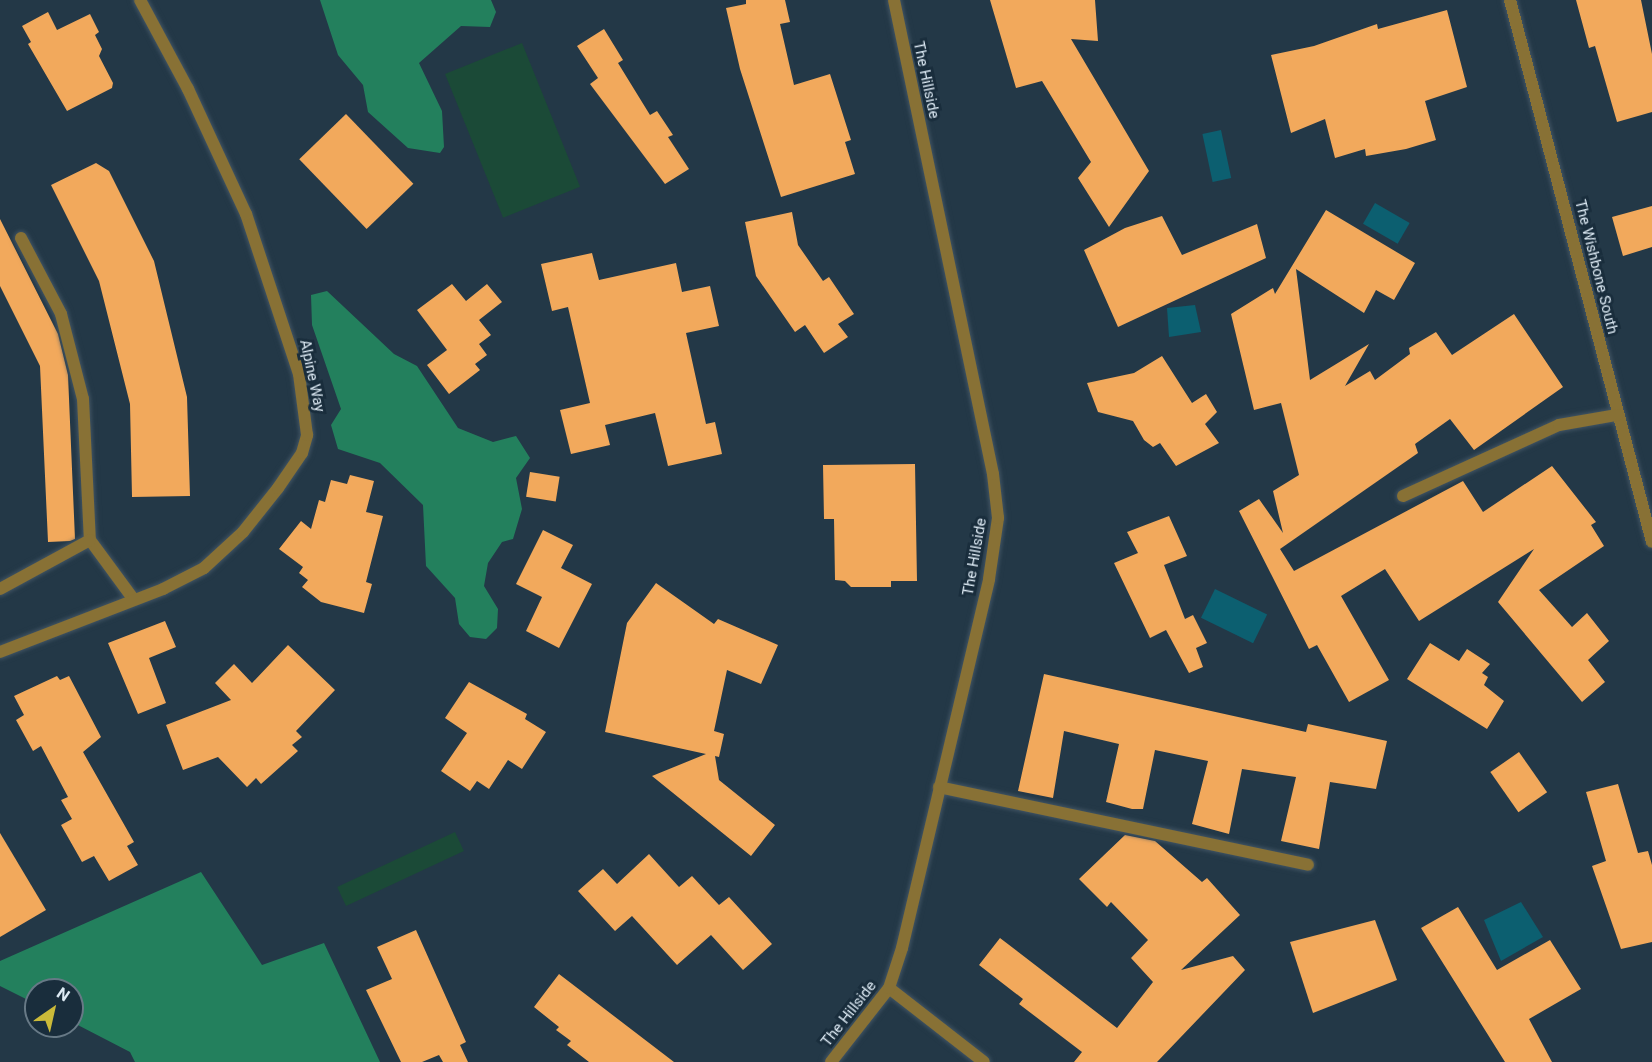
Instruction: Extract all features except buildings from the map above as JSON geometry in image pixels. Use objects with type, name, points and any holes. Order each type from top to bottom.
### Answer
[{"type":"street","name":"Alpine Way","points":[[0,652],[184,580],[220,555],[290,472],[302,453],[307,435],[299,374],[246,214],[188,89],[140,0]]},
{"type":"street","name":"The Hillside","points":[[831,1062],[889,988],[989,579],[997,501],[894,0]]},
{"type":"street","name":"The Wishbone South","points":[[1510,0],[1652,542]]},
{"type":"street","points":[[21,238],[61,314],[83,399],[86,528],[90,540],[134,600]]},
{"type":"street","points":[[1403,496],[1559,425],[1617,415]]},
{"type":"street","points":[[0,589],[90,540]]},
{"type":"street","points":[[939,787],[1308,865]]},
{"type":"street","points":[[889,988],[984,1062]]},
{"type":"green space","points":[[320,0],[491,0],[496,12],[490,27],[461,26],[419,63],[442,111],[444,147],[440,153],[408,148],[368,112],[363,85],[338,55]]},
{"type":"green space","points":[[522,43],[580,187],[503,218],[445,74]]},
{"type":"green space","points":[[327,291],[394,354],[417,366],[458,428],[493,442],[516,436],[530,458],[516,478],[522,509],[513,539],[502,542],[488,563],[484,586],[498,609],[497,628],[486,639],[470,637],[459,624],[455,598],[426,566],[423,505],[380,463],[338,449],[331,425],[341,409],[312,325],[311,295]]},
{"type":"green space","points":[[455,832],[464,851],[346,906],[337,887]]},
{"type":"green space","points":[[201,872],[262,965],[324,943],[380,1062],[135,1062],[130,1052],[84,1028],[84,978],[24,978],[24,998],[0,986],[0,961]]},
{"type":"water","points":[[1221,130],[1231,178],[1213,182],[1202,134]]},
{"type":"water","points":[[1375,203],[1410,223],[1398,244],[1363,224]]},
{"type":"water","points":[[1195,305],[1201,332],[1169,337],[1167,308]]},
{"type":"water","points":[[1215,589],[1267,614],[1253,643],[1201,618]]},
{"type":"water","points":[[1521,902],[1543,937],[1501,961],[1484,920]]}]
